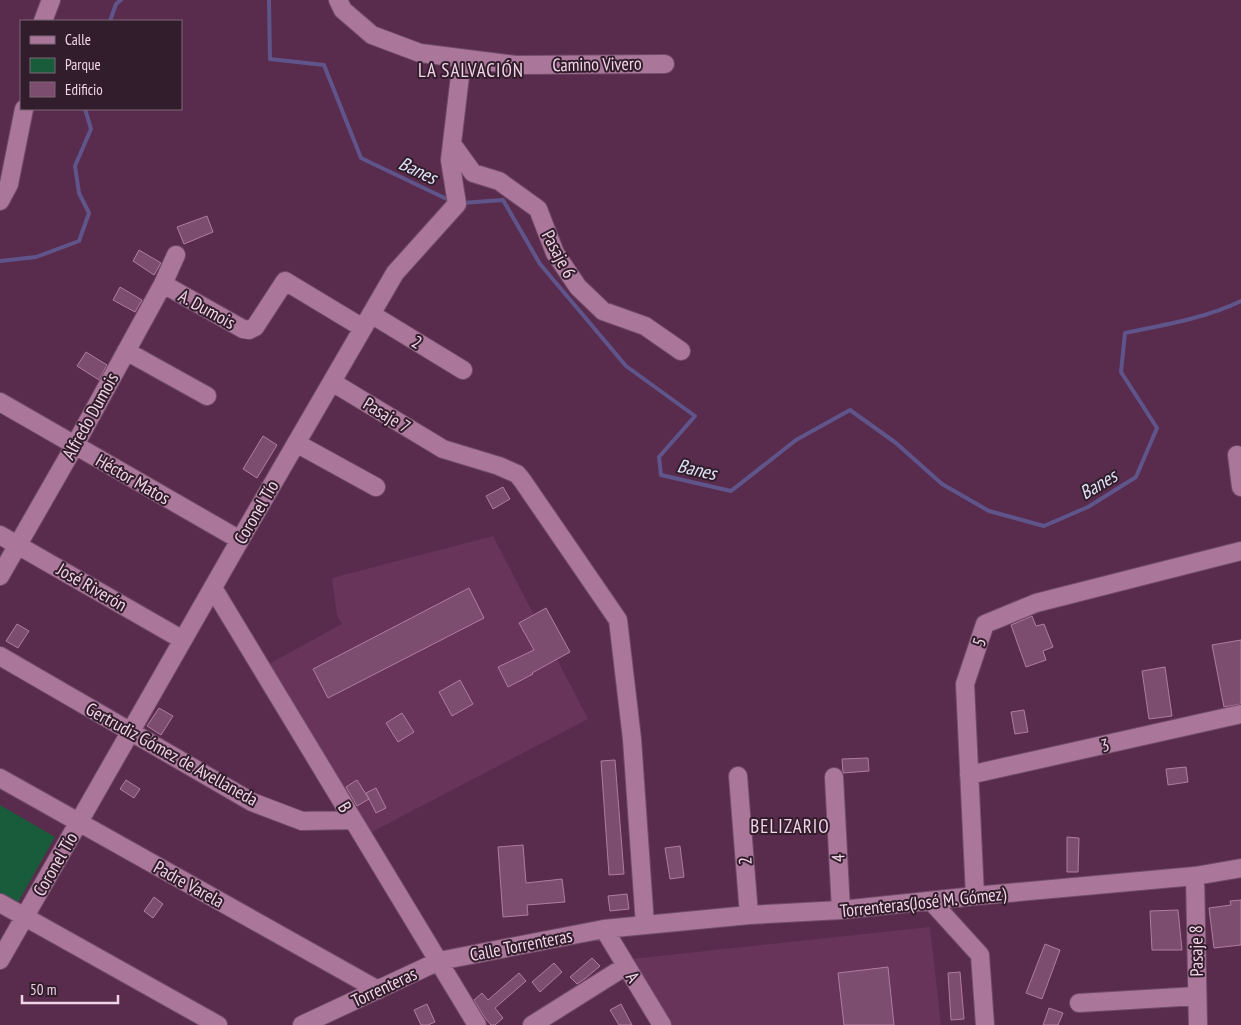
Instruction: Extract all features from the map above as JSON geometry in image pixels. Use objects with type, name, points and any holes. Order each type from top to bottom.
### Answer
[{"type":"street","points":[[43,20],[51,0]]},
{"type":"street","name":"Camino Vivero","points":[[338,0],[343,10],[372,35],[420,53],[516,65],[665,64]]},
{"type":"street","name":"Coronel Tío","points":[[0,960],[395,273],[457,204],[450,160],[462,58]]},
{"type":"street","points":[[0,201],[9,184],[24,110]]},
{"type":"street","name":"Pasaje 6","points":[[452,144],[472,173],[499,181],[538,209],[555,253],[578,287],[603,311],[645,326],[681,350]]},
{"type":"street","name":"Alfredo Dumois","points":[[0,576],[75,445],[163,284],[176,255]]},
{"type":"street","name":"A. Dumois","points":[[163,284],[243,330],[255,327],[285,281],[367,321]]},
{"type":"street","name":"2","points":[[367,321],[463,370]]},
{"type":"street","points":[[126,351],[207,396]]},
{"type":"street","name":"Pasaje 7","points":[[332,382],[443,449],[499,466],[517,474],[618,620],[632,739],[645,925]]},
{"type":"street","name":"Héctor Matos","points":[[0,402],[240,540]]},
{"type":"street","points":[[296,443],[376,487]]},
{"type":"street","points":[[1237,455],[1241,487]]},
{"type":"street","name":"José Riverón","points":[[0,535],[183,640]]},
{"type":"street","name":"5","points":[[975,896],[965,684],[985,624],[1036,603],[1241,551]]},
{"type":"street","name":"B","points":[[213,588],[477,1025]]},
{"type":"street","name":"Gertrudiz Gómez de Avellaneda","points":[[0,656],[252,802],[302,821],[353,820]]},
{"type":"street","name":"3","points":[[969,775],[1241,714]]},
{"type":"street","name":"2","points":[[738,776],[749,915]]},
{"type":"street","name":"4","points":[[834,777],[841,910]]},
{"type":"street","name":"Padre Varela","points":[[0,778],[378,990]]},
{"type":"street","name":"Torrenteras(José M. Gómez)","points":[[604,929],[749,915],[841,910],[1194,876],[1241,868]]},
{"type":"street","name":"Pasaje 8","points":[[1194,876],[1198,1025]]},
{"type":"street","points":[[931,901],[980,955],[985,1025]]},
{"type":"street","points":[[0,903],[218,1025]]},
{"type":"street","name":"Calle Torrenteras","points":[[439,961],[604,929]]},
{"type":"street","name":"A","points":[[604,929],[662,1025]]},
{"type":"street","name":"Torrenteras","points":[[302,1025],[439,961]]},
{"type":"street","points":[[532,1025],[626,966]]},
{"type":"street","points":[[1079,1003],[1197,996]]},
{"type":"shaded area","points":[[493,536],[588,719],[368,834],[269,664],[342,624],[337,616],[332,578]]},
{"type":"shaded area","points":[[930,927],[941,1025],[669,1025],[631,959]]},
{"type":"green space","points":[[0,805],[55,837],[17,904],[0,893]]},
{"type":"building","points":[[207,216],[213,232],[184,244],[177,227]]},
{"type":"building","points":[[139,250],[161,263],[154,275],[133,261]]},
{"type":"building","points":[[120,287],[142,300],[135,312],[113,300]]},
{"type":"building","points":[[86,352],[107,365],[99,380],[77,366]]},
{"type":"building","points":[[263,436],[277,445],[257,478],[243,469]]},
{"type":"building","points":[[503,487],[510,499],[493,509],[486,496]]},
{"type":"building","points":[[469,588],[484,618],[328,698],[313,669]]},
{"type":"building","points":[[546,608],[570,652],[508,687],[498,667],[534,650],[519,623]]},
{"type":"building","points":[[1032,616],[1036,626],[1044,624],[1053,647],[1043,651],[1046,660],[1026,667],[1011,625]]},
{"type":"building","points":[[17,624],[29,631],[18,648],[6,641]]},
{"type":"building","points":[[1241,640],[1241,704],[1224,707],[1212,645]]},
{"type":"building","points":[[1165,667],[1172,716],[1149,719],[1142,671]]},
{"type":"building","points":[[460,680],[473,704],[452,716],[439,692]]},
{"type":"building","points":[[159,708],[173,716],[161,735],[147,726]]},
{"type":"building","points":[[1024,710],[1028,732],[1015,734],[1011,712]]},
{"type":"building","points":[[402,713],[414,732],[398,742],[386,723]]},
{"type":"building","points":[[868,758],[869,771],[843,773],[842,759]]},
{"type":"building","points":[[615,760],[624,874],[609,875],[601,761]]},
{"type":"building","points":[[1186,767],[1188,782],[1168,785],[1166,769]]},
{"type":"building","points":[[126,780],[140,789],[134,798],[120,789]]},
{"type":"building","points":[[357,780],[369,799],[357,806],[346,787]]},
{"type":"building","points":[[376,788],[386,808],[376,813],[366,793]]},
{"type":"building","points":[[1067,837],[1079,838],[1078,872],[1067,872]]},
{"type":"building","points":[[523,845],[526,883],[562,879],[565,902],[527,905],[528,915],[503,917],[498,847]]},
{"type":"building","points":[[680,846],[684,877],[670,879],[665,848]]},
{"type":"building","points":[[627,894],[629,909],[610,911],[608,896]]},
{"type":"building","points":[[154,897],[163,904],[153,918],[144,911]]},
{"type":"building","points":[[1241,900],[1241,945],[1214,948],[1209,908],[1231,905],[1230,901]]},
{"type":"building","points":[[1178,910],[1182,950],[1152,950],[1150,911]]},
{"type":"building","points":[[1045,944],[1060,950],[1042,999],[1026,993]]},
{"type":"building","points":[[592,958],[600,966],[577,984],[570,977]]},
{"type":"building","points":[[554,963],[562,972],[540,992],[532,982]]},
{"type":"building","points":[[888,967],[894,1025],[844,1025],[838,973]]},
{"type":"building","points":[[960,972],[964,1019],[951,1020],[948,973]]},
{"type":"building","points":[[519,973],[526,981],[495,1008],[503,1018],[495,1025],[491,1025],[474,1000],[482,993],[488,1000]]},
{"type":"building","points":[[427,1004],[435,1022],[421,1025],[414,1010]]},
{"type":"building","points":[[621,1004],[632,1025],[619,1025],[610,1010]]},
{"type":"building","points":[[1049,1008],[1063,1013],[1058,1025],[1043,1025]]},
{"type":"waterway","name":"Banes","points":[[110,20],[116,4],[121,0]]},
{"type":"waterway","name":"Banes","points":[[269,0],[270,59],[324,65],[361,158],[451,201]]},
{"type":"waterway","name":"Banes","points":[[0,261],[36,257],[79,241],[89,213],[79,193],[75,166],[91,129],[85,110]]},
{"type":"waterway","name":"Banes","points":[[462,203],[503,200],[540,264],[626,366],[695,416],[659,457],[661,475],[731,491],[796,440],[850,410],[896,443],[942,484],[989,511],[1044,526],[1088,507],[1136,477],[1157,428],[1121,372],[1125,333],[1170,324],[1214,312],[1241,301]]},
{"type":"district","name":"LA SALVACIÓN","points":[[471,70]]},
{"type":"district","name":"BELIZARIO","points":[[790,826]]}]
